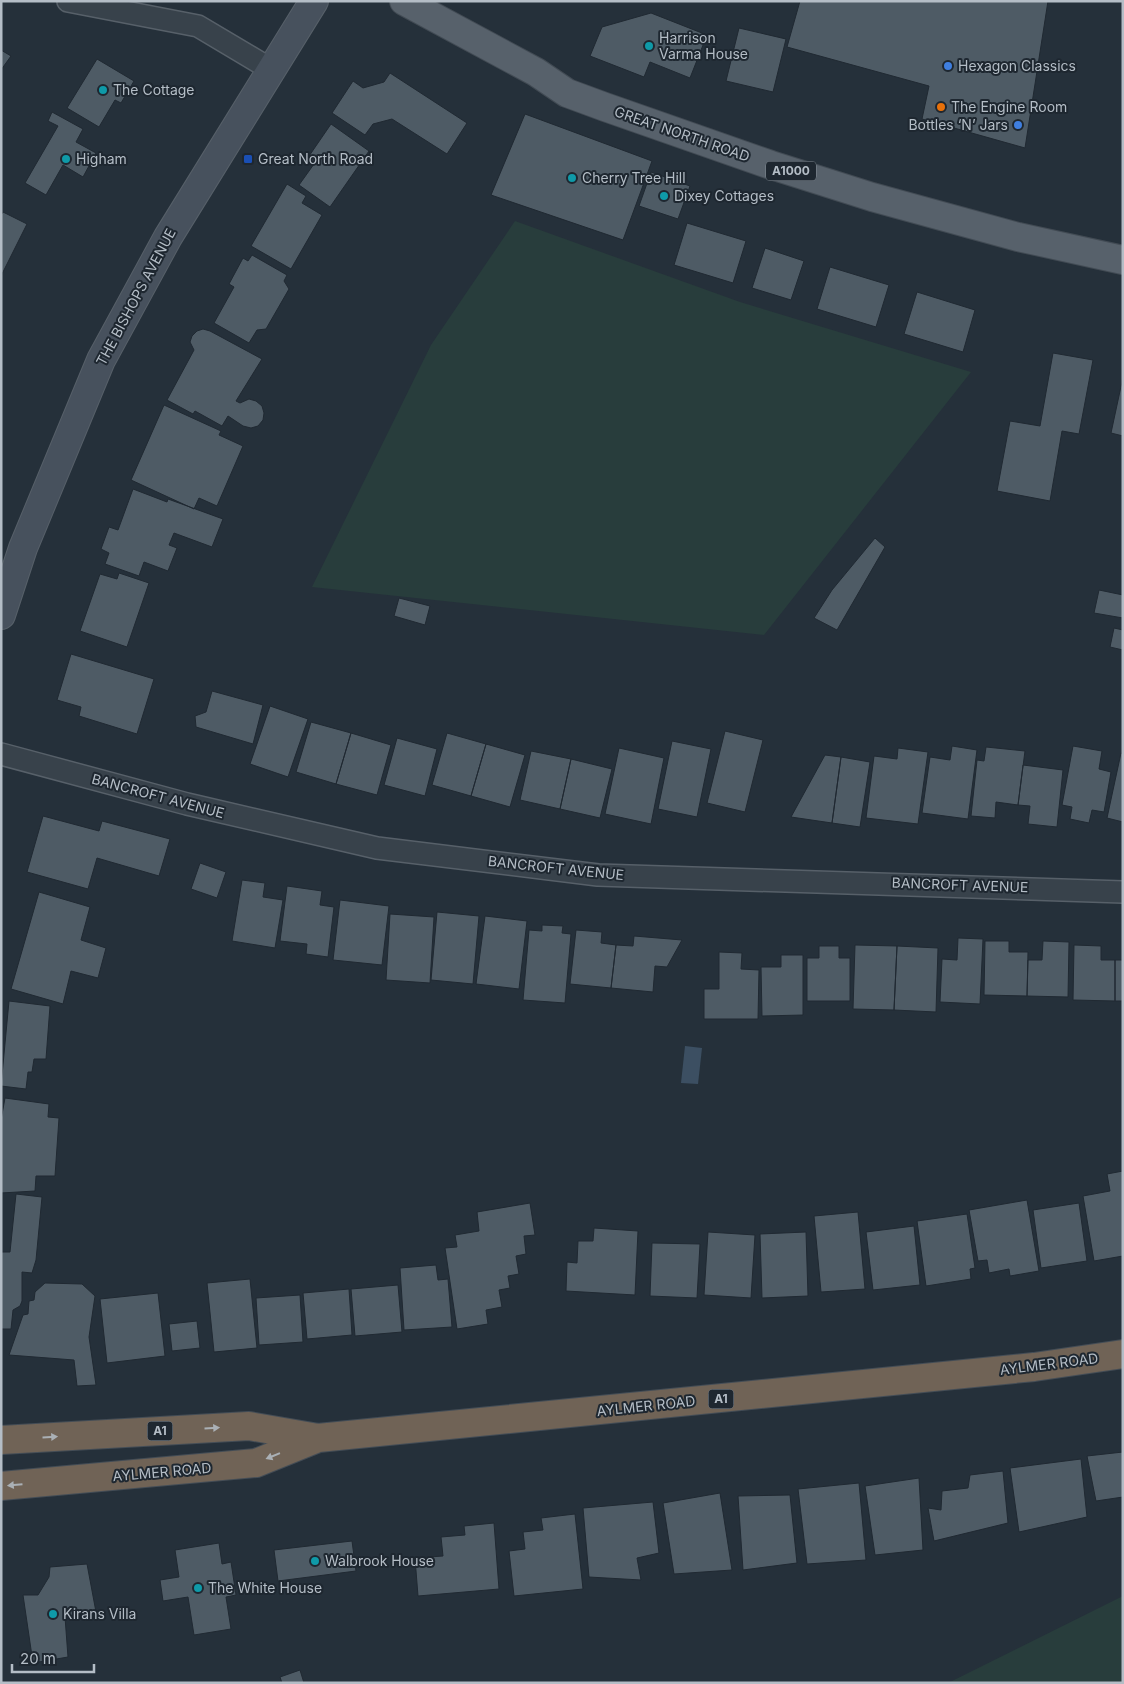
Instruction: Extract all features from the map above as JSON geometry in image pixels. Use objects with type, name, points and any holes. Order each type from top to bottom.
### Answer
[{"type":"highway","name":"AYLMER ROAD","points":[[1,1440],[250,1426],[318,1438],[1034,1367],[1123,1354]]},
{"type":"highway","name":"AYLMER ROAD","points":[[1,1486],[256,1463],[318,1438]]},
{"type":"main road","name":"GREAT NORTH ROAD","points":[[404,1],[536,72],[567,93],[605,107],[771,165],[872,196],[1018,237],[1123,260]]},
{"type":"street","points":[[68,1],[198,26],[272,70]]},
{"type":"street","name":"THE BISHOPS AVENUE","points":[[1,615],[23,548],[101,360],[168,236],[314,1]]},
{"type":"street","name":"BANCROFT AVENUE","points":[[1,754],[186,804],[377,848],[598,875],[1123,892]]},
{"type":"green space","points":[[515,221],[740,302],[971,372],[764,635],[312,587],[431,345]]},
{"type":"green space","points":[[1123,1596],[1123,1683],[948,1683]]},
{"type":"water","points":[[685,1046],[702,1048],[698,1084],[681,1083]]},
{"type":"building","name":"Hexagon Classics","points":[[800,1],[1048,1],[1025,148],[922,119],[929,86],[787,47]]},
{"type":"building","name":"Harrison Varma House","points":[[651,13],[707,35],[690,78],[650,62],[644,77],[590,56],[602,27]]},
{"type":"building","points":[[739,28],[786,39],[773,92],[726,81]]},
{"type":"building","points":[[1,50],[11,56],[1,70]]},
{"type":"building","name":"The Cottage","points":[[97,59],[134,81],[121,103],[115,100],[99,127],[67,108]]},
{"type":"building","points":[[390,73],[467,123],[447,154],[392,119],[373,124],[365,135],[332,113],[353,81],[363,88],[384,82]]},
{"type":"building","name":"Higham","points":[[52,112],[83,129],[76,142],[96,153],[83,177],[63,165],[46,195],[25,183],[58,126],[48,121]]},
{"type":"building","name":"Cherry Tree Hill","points":[[525,114],[652,161],[623,240],[491,195]]},
{"type":"building","points":[[331,124],[369,151],[330,207],[299,185],[314,164],[307,159]]},
{"type":"building","name":"Dixey Cottages","points":[[651,172],[690,186],[678,219],[639,206]]},
{"type":"building","points":[[287,184],[306,196],[302,203],[322,215],[291,269],[251,246]]},
{"type":"building","points":[[3,212],[27,224],[1,276],[1,215]]},
{"type":"building","points":[[687,223],[746,241],[733,283],[674,265]]},
{"type":"building","points":[[765,248],[804,261],[791,300],[752,288]]},
{"type":"building","points":[[252,255],[287,275],[284,281],[289,289],[266,329],[257,330],[249,343],[214,323],[234,287],[229,284],[243,258],[248,261]]},
{"type":"building","points":[[830,267],[889,285],[876,327],[817,309]]},
{"type":"building","points":[[917,292],[975,310],[963,352],[904,334]]},
{"type":"building","points":[[203,329],[262,359],[236,401],[240,403],[249,399],[256,401],[262,406],[263,420],[258,426],[251,428],[243,426],[228,416],[222,426],[195,411],[193,414],[167,400],[194,350],[190,342],[192,336],[197,331]]},
{"type":"building","points":[[1053,353],[1093,360],[1079,434],[1062,431],[1050,501],[997,491],[1010,421],[1040,426]]},
{"type":"building","points":[[1123,377],[1123,436],[1111,433]]},
{"type":"building","points":[[164,405],[221,431],[219,435],[243,446],[217,506],[199,498],[194,509],[131,480]]},
{"type":"building","points":[[133,489],[167,502],[168,499],[223,519],[212,547],[174,533],[169,545],[177,548],[168,571],[144,562],[139,576],[105,564],[109,553],[101,549],[109,527],[118,530]]},
{"type":"building","points":[[875,538],[885,547],[837,630],[814,618],[832,590]]},
{"type":"building","points":[[119,573],[149,583],[127,647],[80,631],[100,574],[117,579]]},
{"type":"building","points":[[1099,590],[1123,595],[1123,618],[1094,613]]},
{"type":"building","points":[[399,598],[430,606],[425,625],[394,616]]},
{"type":"building","points":[[1114,628],[1123,630],[1123,650],[1110,647]]},
{"type":"building","points":[[71,654],[154,679],[137,734],[79,716],[81,707],[57,700]]},
{"type":"building","points":[[212,691],[263,705],[253,744],[196,727],[195,716],[206,712]]},
{"type":"building","points":[[270,706],[308,719],[288,777],[250,764]]},
{"type":"building","points":[[311,722],[351,733],[336,784],[296,772]]},
{"type":"building","points":[[725,731],[763,740],[745,812],[707,803]]},
{"type":"building","points":[[351,733],[391,745],[377,795],[336,784]]},
{"type":"building","points":[[447,733],[486,744],[471,796],[432,785]]},
{"type":"building","points":[[397,738],[437,749],[425,796],[384,785]]},
{"type":"building","points":[[672,741],[711,749],[697,817],[658,809]]},
{"type":"building","points":[[486,744],[525,755],[510,807],[471,796]]},
{"type":"building","points":[[952,746],[977,750],[968,819],[922,813],[930,757],[950,760]]},
{"type":"building","points":[[1073,746],[1102,751],[1099,769],[1111,772],[1104,812],[1092,810],[1089,823],[1070,819],[1072,807],[1062,805]]},
{"type":"building","points":[[986,747],[1025,751],[1018,805],[996,802],[995,818],[971,816],[977,760],[984,761]]},
{"type":"building","points":[[619,748],[664,758],[651,824],[605,814]]},
{"type":"building","points":[[898,748],[928,752],[918,824],[866,818],[874,756],[897,759]]},
{"type":"building","points":[[531,751],[571,759],[560,809],[520,800]]},
{"type":"building","points":[[1121,753],[1123,754],[1123,822],[1107,818]]},
{"type":"building","points":[[825,755],[841,757],[832,823],[791,817]]},
{"type":"building","points":[[841,757],[870,762],[860,827],[832,823]]},
{"type":"building","points":[[571,759],[612,769],[600,818],[560,809]]},
{"type":"building","points":[[1023,765],[1063,770],[1057,827],[1028,824],[1030,806],[1018,805]]},
{"type":"building","points":[[43,816],[99,831],[102,821],[170,839],[159,876],[97,858],[88,889],[27,872]]},
{"type":"building","points":[[200,863],[226,872],[217,898],[191,889]]},
{"type":"building","points":[[242,880],[265,883],[263,897],[283,900],[275,948],[232,941]]},
{"type":"building","points":[[287,886],[322,891],[320,905],[334,907],[328,957],[306,954],[307,944],[280,941]]},
{"type":"building","points":[[39,892],[90,907],[81,940],[106,948],[98,978],[71,971],[63,1004],[11,989]]},
{"type":"building","points":[[340,900],[389,906],[382,965],[333,960]]},
{"type":"building","points":[[437,912],[479,916],[473,984],[431,980]]},
{"type":"building","points":[[390,914],[434,917],[430,983],[386,980]]},
{"type":"building","points":[[485,916],[527,921],[519,989],[476,984]]},
{"type":"building","points":[[542,925],[563,926],[562,933],[571,934],[565,1003],[523,1000],[529,930],[542,931]]},
{"type":"building","points":[[576,930],[602,932],[601,943],[616,945],[611,988],[570,984]]},
{"type":"building","points":[[634,936],[682,940],[667,967],[655,966],[653,992],[611,988],[616,945],[633,946]]},
{"type":"building","points":[[958,938],[983,939],[980,1004],[940,1002],[942,959],[957,960]]},
{"type":"building","points":[[985,941],[1009,941],[1009,952],[1028,952],[1027,996],[984,995]]},
{"type":"building","points":[[1043,941],[1069,942],[1068,997],[1027,996],[1028,960],[1042,960]]},
{"type":"building","points":[[855,945],[897,946],[894,1010],[853,1009]]},
{"type":"building","points":[[1074,945],[1101,946],[1101,960],[1115,960],[1115,1001],[1073,1000]]},
{"type":"building","points":[[819,946],[839,946],[839,958],[850,958],[850,1001],[807,1001],[807,958],[819,958]]},
{"type":"building","points":[[897,946],[938,948],[936,1012],[894,1010]]},
{"type":"building","points":[[719,952],[742,953],[741,969],[759,970],[758,1019],[704,1019],[704,989],[719,989]]},
{"type":"building","points":[[781,955],[803,955],[803,1015],[762,1016],[761,967],[781,967]]},
{"type":"building","points":[[1115,960],[1123,960],[1123,1001],[1115,1001]]},
{"type":"building","points":[[9,1001],[50,1006],[46,1059],[34,1059],[32,1072],[28,1072],[26,1089],[1,1086]]},
{"type":"building","points":[[5,1098],[49,1104],[48,1117],[59,1118],[55,1176],[36,1176],[35,1191],[1,1193],[1,1120]]},
{"type":"building","points":[[1123,1171],[1123,1256],[1094,1261],[1083,1196],[1110,1191],[1107,1174]]},
{"type":"building","points":[[16,1194],[42,1197],[36,1260],[32,1273],[22,1272],[22,1301],[20,1306],[13,1310],[11,1329],[1,1329],[1,1252],[10,1252]]},
{"type":"building","points":[[1027,1200],[1039,1271],[1010,1276],[1009,1269],[989,1273],[987,1260],[978,1261],[969,1210]]},
{"type":"building","points":[[530,1203],[535,1235],[524,1236],[526,1254],[516,1256],[519,1274],[508,1276],[510,1288],[499,1290],[502,1307],[486,1310],[488,1324],[457,1329],[445,1248],[457,1247],[455,1235],[479,1231],[477,1212]]},
{"type":"building","points":[[1079,1203],[1087,1261],[1041,1268],[1033,1210]]},
{"type":"building","points":[[858,1212],[865,1289],[821,1292],[814,1216]]},
{"type":"building","points":[[967,1214],[975,1268],[970,1269],[971,1279],[926,1286],[917,1221]]},
{"type":"building","points":[[914,1226],[920,1285],[873,1290],[866,1232]]},
{"type":"building","points":[[594,1228],[638,1231],[635,1295],[566,1291],[567,1262],[577,1263],[578,1241],[593,1241]]},
{"type":"building","points":[[708,1232],[755,1235],[751,1298],[704,1295]]},
{"type":"building","points":[[806,1232],[808,1296],[762,1298],[760,1234]]},
{"type":"building","points":[[652,1243],[700,1244],[697,1298],[650,1296]]},
{"type":"building","points":[[436,1265],[438,1280],[448,1279],[452,1327],[404,1330],[400,1268]]},
{"type":"building","points":[[250,1279],[257,1348],[214,1352],[207,1283]]},
{"type":"building","points":[[45,1283],[82,1284],[95,1296],[89,1337],[96,1385],[77,1386],[74,1360],[9,1355],[23,1315],[28,1314],[29,1301],[34,1300],[35,1292]]},
{"type":"building","points":[[398,1285],[402,1332],[355,1336],[351,1289]]},
{"type":"building","points":[[349,1289],[352,1335],[307,1339],[303,1293]]},
{"type":"building","points":[[158,1293],[165,1356],[107,1363],[100,1299]]},
{"type":"building","points":[[300,1295],[303,1342],[259,1345],[256,1298]]},
{"type":"building","points":[[197,1321],[200,1348],[172,1351],[169,1324]]},
{"type":"building","points":[[1123,1452],[1123,1497],[1096,1501],[1087,1456]]},
{"type":"building","points":[[1081,1459],[1087,1517],[1019,1532],[1010,1468]]},
{"type":"building","points":[[1003,1471],[1008,1523],[934,1541],[928,1508],[941,1510],[942,1491],[968,1488],[970,1475]]},
{"type":"building","points":[[919,1478],[923,1550],[875,1555],[865,1486]]},
{"type":"building","points":[[859,1483],[866,1560],[807,1564],[798,1489]]},
{"type":"building","points":[[720,1493],[732,1570],[674,1574],[663,1503]]},
{"type":"building","points":[[790,1495],[797,1563],[743,1570],[738,1496]]},
{"type":"building","points":[[653,1502],[659,1553],[637,1558],[641,1580],[589,1577],[583,1508]]},
{"type":"building","points":[[575,1514],[583,1589],[514,1596],[509,1551],[525,1549],[523,1532],[543,1530],[541,1518]]},
{"type":"building","points":[[494,1523],[499,1589],[418,1596],[415,1558],[443,1556],[441,1537],[465,1535],[464,1526]]},
{"type":"building","name":"Walbrook House","points":[[352,1541],[356,1571],[278,1581],[274,1550]]},
{"type":"building","name":"The White House","points":[[219,1543],[222,1564],[231,1562],[236,1595],[226,1597],[231,1629],[194,1635],[188,1597],[163,1601],[160,1580],[179,1577],[175,1550]]},
{"type":"building","name":"Kirans Villa","points":[[87,1564],[96,1612],[65,1617],[68,1657],[33,1663],[23,1595],[38,1595],[49,1577],[50,1567]]},
{"type":"building","points":[[300,1670],[304,1683],[282,1683],[280,1677]]},
{"type":"place","name":"Harrison Varma House","points":[[649,46]]},
{"type":"place","name":"Hexagon Classics","points":[[948,66]]},
{"type":"place","name":"The Cottage","points":[[103,90]]},
{"type":"place","name":"The Engine Room","points":[[941,107]]},
{"type":"place","name":"Bottles ‘N’ Jars","points":[[1018,125]]},
{"type":"place","name":"Higham","points":[[66,159]]},
{"type":"place","name":"Great North Road","points":[[248,159]]},
{"type":"place","name":"Cherry Tree Hill","points":[[572,178]]},
{"type":"place","name":"Dixey Cottages","points":[[664,196]]},
{"type":"place","name":"Walbrook House","points":[[315,1561]]},
{"type":"place","name":"The White House","points":[[198,1588]]},
{"type":"place","name":"Kirans Villa","points":[[53,1614]]}]
